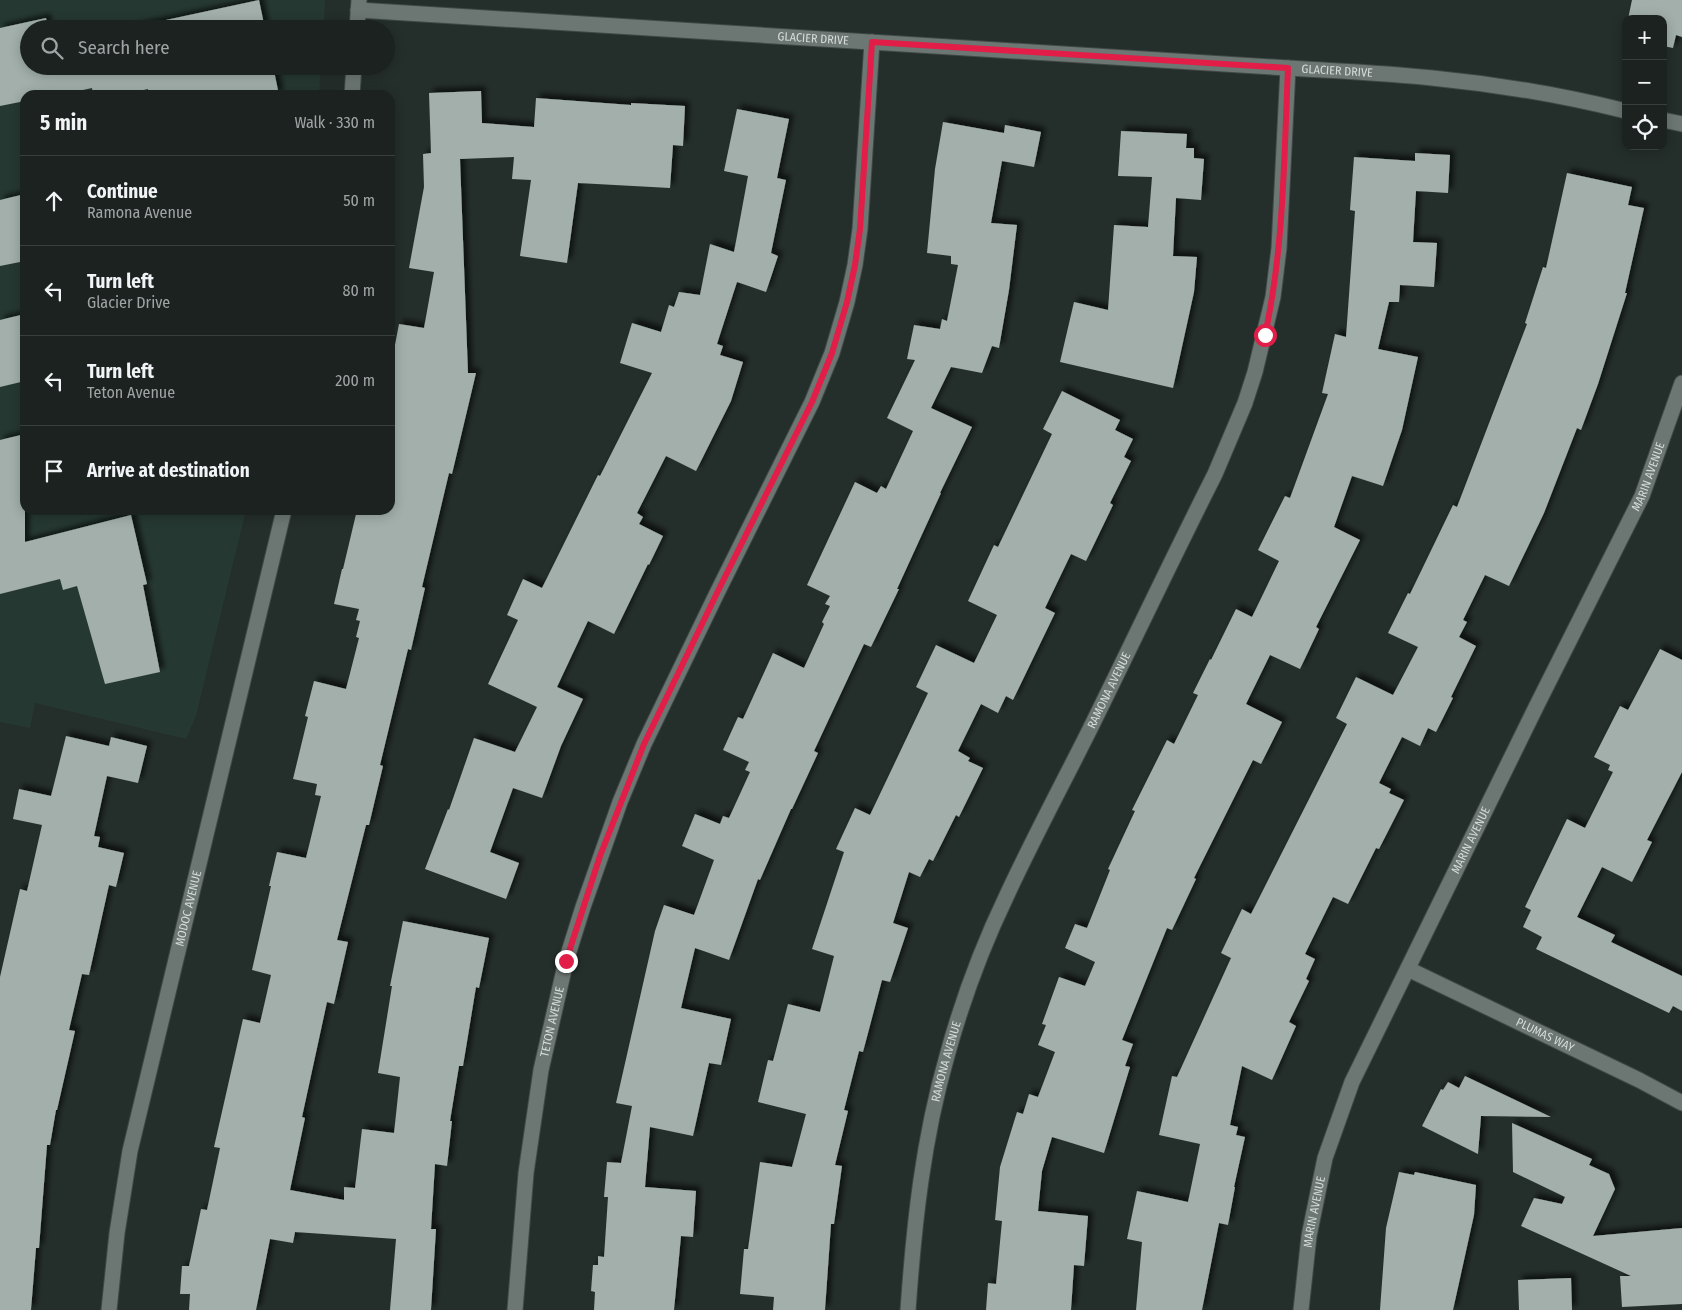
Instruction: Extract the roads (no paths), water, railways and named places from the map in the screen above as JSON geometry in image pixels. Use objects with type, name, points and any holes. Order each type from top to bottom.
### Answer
[{"type":"street","points":[[358,20],[359,5]]},
{"type":"street","name":"GLACIER DRIVE","points":[[359,5],[872,42],[1440,79],[1486,84],[1622,110]]},
{"type":"street","name":"TETON AVENUE","points":[[514,1310],[526,1173],[541,1070],[566,961],[583,907],[617,811],[644,744],[812,402],[832,353],[847,302],[860,229],[872,42]]},
{"type":"street","name":"RAMONA AVENUE","points":[[908,1310],[917,1207],[924,1156],[944,1064],[966,996],[1006,897],[1215,474],[1234,432],[1255,372],[1273,297],[1279,248],[1288,68]]},
{"type":"street","points":[[352,90],[353,75]]},
{"type":"street","points":[[1667,121],[1682,124]]},
{"type":"street","name":"MARIN AVENUE","points":[[1301,1310],[1309,1236],[1325,1158],[1352,1082],[1642,496],[1682,383]]},
{"type":"street","name":"MODOC AVENUE","points":[[108,1310],[116,1233],[132,1142],[283,515]]},
{"type":"street","name":"PLUMAS WAY","points":[[1408,969],[1630,1075],[1682,1103]]}]
